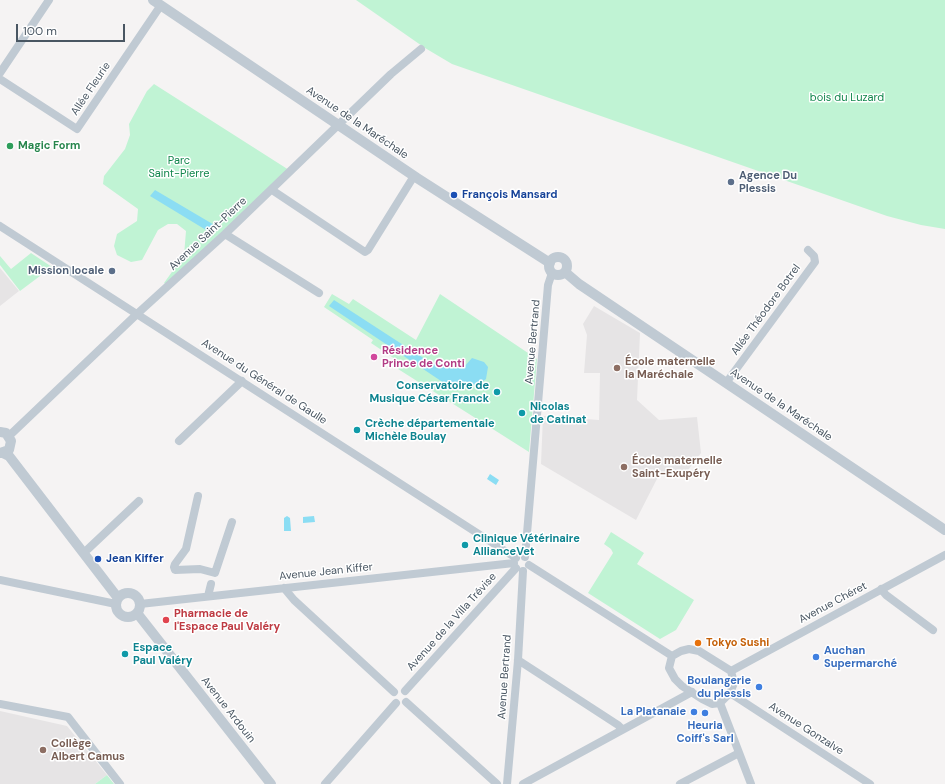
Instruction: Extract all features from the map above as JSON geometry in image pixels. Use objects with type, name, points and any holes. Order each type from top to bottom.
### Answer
[{"type":"street","points":[[0,73],[49,0]]},
{"type":"street","name":"Allée Fleurie","points":[[0,79],[77,129],[157,3]]},
{"type":"street","name":"Avenue de la Maréchale","points":[[157,3],[551,268]]},
{"type":"street","name":"Avenue Saint-Pierre","points":[[4,434],[225,234],[272,190],[338,124],[421,48]]},
{"type":"street","points":[[272,190],[365,252],[381,230],[414,176]]},
{"type":"street","name":"Avenue du Général de Gaulle","points":[[0,226],[242,381],[517,565]]},
{"type":"street","points":[[225,234],[319,293]]},
{"type":"street","name":"Allée Théodore Botrel","points":[[726,383],[815,262],[814,256],[808,250]]},
{"type":"street","points":[[555,258],[563,258],[568,264],[565,272],[558,275],[551,268],[555,258]]},
{"type":"street","name":"Avenue Bertrand","points":[[527,561],[548,285],[551,268]]},
{"type":"street","name":"Avenue de la Maréchale","points":[[565,272],[579,284],[945,530]]},
{"type":"street","points":[[179,441],[242,381]]},
{"type":"street","points":[[4,434],[11,441],[4,451]]},
{"type":"street","points":[[0,580],[119,599],[134,594],[138,608],[131,616],[124,616],[118,611],[119,599],[88,549],[15,456],[4,451]]},
{"type":"street","points":[[4,451],[119,599]]},
{"type":"street","points":[[198,496],[186,549],[175,564],[175,570],[200,569],[215,573],[232,522]]},
{"type":"street","points":[[88,549],[139,501]]},
{"type":"street","name":"Avenue Chéret","points":[[731,671],[945,555]]},
{"type":"street","name":"Avenue Jean Kiffer","points":[[138,608],[208,596],[517,565],[520,556],[527,561]]},
{"type":"street","points":[[527,561],[672,656]]},
{"type":"street","name":"Avenue de la Villa Trévise","points":[[405,691],[517,565],[527,561]]},
{"type":"street","name":"Avenue Bertrand","points":[[507,784],[518,660],[517,565]]},
{"type":"street","points":[[208,596],[212,584]]},
{"type":"street","points":[[284,588],[294,600],[394,692]]},
{"type":"street","points":[[881,589],[886,596],[933,630]]},
{"type":"street","name":"Avenue Ardouin","points":[[138,608],[271,784]]},
{"type":"street","points":[[689,649],[699,651],[731,671],[734,683],[730,693],[720,703],[712,704],[679,683],[669,668],[672,656],[689,649]]},
{"type":"street","points":[[518,660],[622,729]]},
{"type":"street","points":[[394,692],[398,689],[405,691],[408,698],[406,702]]},
{"type":"street","points":[[394,692],[393,699],[396,703]]},
{"type":"street","points":[[523,784],[692,692]]},
{"type":"street","name":"Avenue Gonzalve","points":[[730,693],[870,784]]},
{"type":"street","points":[[396,703],[399,704],[406,702]]},
{"type":"street","points":[[406,702],[497,784]]},
{"type":"street","points":[[325,784],[396,703]]},
{"type":"street","points":[[720,703],[751,784]]},
{"type":"street","points":[[0,704],[68,717],[120,784]]},
{"type":"street","points":[[680,784],[739,753]]},
{"type":"shaded area","points":[[0,268],[19,291],[0,306]]},
{"type":"shaded area","points":[[594,306],[640,333],[637,400],[659,420],[697,417],[701,453],[688,470],[660,473],[636,520],[541,464],[543,416],[599,420],[600,373],[584,373],[587,335],[583,324]]},
{"type":"shaded area","name":"Collège Albert Camus","points":[[0,711],[67,726],[107,775],[95,784],[0,784]]},
{"type":"green space","name":"bois du Luzard","points":[[356,0],[945,0],[945,229],[921,225],[887,216],[452,64],[425,48]]},
{"type":"green space","name":"Parc Saint-Pierre","points":[[154,84],[289,170],[168,286],[164,283],[184,255],[186,231],[177,224],[168,224],[158,230],[142,260],[131,262],[117,255],[114,246],[117,234],[137,221],[138,209],[103,184],[104,176],[125,149],[130,135],[129,124],[147,91]]},
{"type":"green space","points":[[31,253],[52,267],[20,291],[0,265],[0,256],[11,269]]},
{"type":"green space","points":[[332,294],[349,304],[353,299],[416,340],[440,294],[537,359],[529,452],[398,369],[401,363],[371,343],[373,340],[324,307]]},
{"type":"green space","points":[[611,532],[644,553],[637,564],[694,600],[676,630],[660,639],[588,593],[613,553],[611,549],[604,544]]},
{"type":"green space","points":[[107,775],[114,784],[95,784]]},
{"type":"water","points":[[155,190],[216,226],[211,233],[150,196]]},
{"type":"water","points":[[334,300],[431,363],[454,368],[464,367],[472,358],[484,362],[488,367],[486,379],[478,385],[444,383],[329,306]]},
{"type":"water","points":[[490,474],[499,480],[496,485],[487,479]]},
{"type":"water","points":[[287,516],[290,518],[291,531],[284,531],[284,518]]},
{"type":"water","points":[[314,516],[315,522],[303,523],[303,517]]},
{"type":"place","name":"Magic Form","points":[[10,146]]},
{"type":"place","name":"Agence Du Plessis","points":[[731,182]]},
{"type":"place","name":"François Mansard","points":[[454,195]]},
{"type":"place","name":"Mission locale","points":[[112,271]]},
{"type":"place","name":"Résidence Prince de Conti","points":[[374,357]]},
{"type":"place","name":"École maternelle la Maréchale","points":[[617,368]]},
{"type":"place","name":"Conservatoire de Musique César Franck","points":[[497,392]]},
{"type":"place","name":"Nicolas de Catinat","points":[[522,413]]},
{"type":"place","name":"Crèche départementale Michèle Boulay","points":[[357,430]]},
{"type":"place","name":"École maternelle Saint-Exupéry","points":[[624,467]]},
{"type":"place","name":"Clinique Vétérinaire AllianceVet","points":[[465,545]]},
{"type":"place","name":"Jean Kiffer","points":[[98,559]]},
{"type":"place","name":"Pharmacie de l'Espace Paul Valéry","points":[[166,620]]},
{"type":"place","name":"Tokyo Sushi","points":[[698,643]]},
{"type":"place","name":"Espace Paul Valéry","points":[[125,654]]},
{"type":"place","name":"Auchan Supermarché","points":[[816,657]]},
{"type":"place","name":"Boulangerie du plessis","points":[[759,687]]},
{"type":"place","name":"La Platanaie","points":[[694,712]]},
{"type":"place","name":"Heuria Coiff's Sarl","points":[[705,713]]},
{"type":"place","name":"Collège Albert Camus","points":[[43,750]]}]
